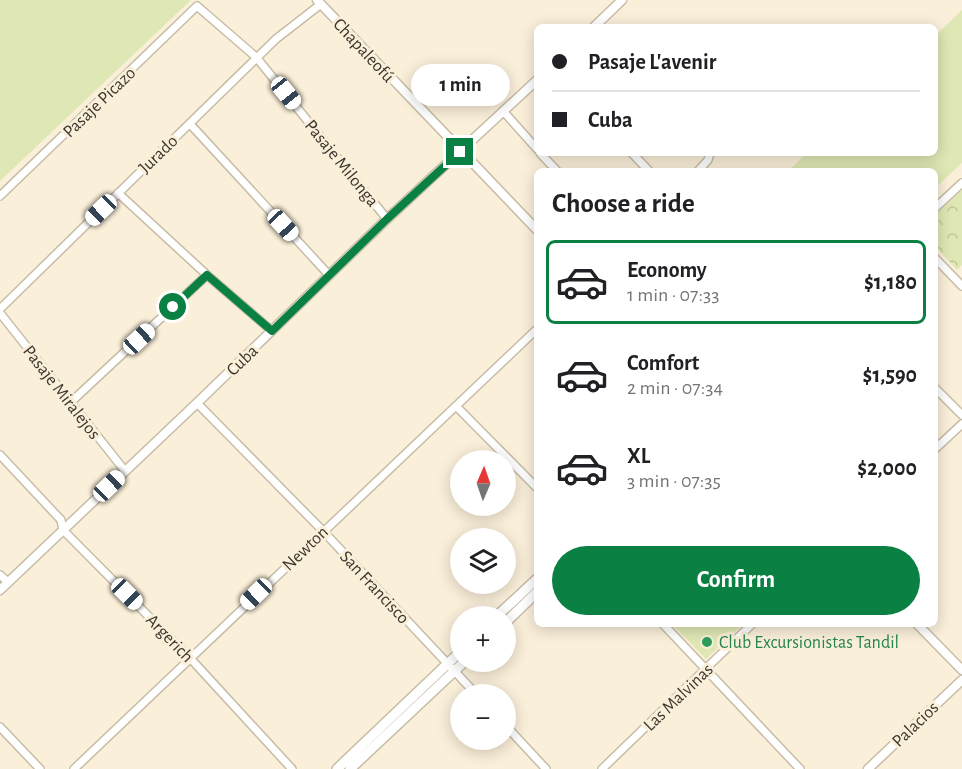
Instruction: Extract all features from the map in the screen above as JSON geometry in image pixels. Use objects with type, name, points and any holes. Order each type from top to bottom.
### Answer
[{"type":"main road","points":[[508,606],[534,582]]},
{"type":"main road","points":[[516,612],[534,595]]},
{"type":"main road","points":[[337,769],[450,668]]},
{"type":"main road","points":[[350,769],[450,668]]},
{"type":"street","points":[[598,24],[622,0]]},
{"type":"street","name":"Jurado","points":[[0,311],[256,57],[319,2]]},
{"type":"street","name":"Chapaleofú","points":[[319,2],[534,227]]},
{"type":"street","name":"Pasaje Milonga","points":[[197,6],[256,57],[387,219]]},
{"type":"street","name":"Pasaje Picazo","points":[[0,196],[197,6]]},
{"type":"street","name":"Cuba","points":[[0,590],[387,219],[534,83]]},
{"type":"street","points":[[503,111],[534,146]]},
{"type":"street","points":[[190,124],[329,275]]},
{"type":"street","points":[[543,156],[554,168]]},
{"type":"street","points":[[635,156],[646,168]]},
{"type":"street","points":[[938,205],[962,183]]},
{"type":"street","points":[[118,193],[272,331]]},
{"type":"street","points":[[938,261],[962,286]]},
{"type":"street","points":[[71,402],[207,275]]},
{"type":"street","name":"Pasaje Miralejos","points":[[0,311],[125,471]]},
{"type":"street","name":"Newton","points":[[74,769],[534,333]]},
{"type":"street","points":[[938,391],[962,415]]},
{"type":"street","name":"San Francisco","points":[[197,403],[323,531],[450,666]]},
{"type":"street","points":[[456,406],[534,485]]},
{"type":"street","points":[[938,446],[962,424]]},
{"type":"street","name":"Argerich","points":[[0,455],[61,520],[63,530],[190,658],[292,769]]},
{"type":"street","points":[[0,575],[8,582]]},
{"type":"street","points":[[666,627],[800,769]]},
{"type":"street","name":"Las Malvinas","points":[[602,769],[749,627]]},
{"type":"street","points":[[920,627],[962,670]]},
{"type":"street","name":"San Francisco","points":[[456,672],[467,684]]},
{"type":"street","name":"Palacios","points":[[868,769],[962,680]]},
{"type":"street","points":[[0,727],[40,769]]},
{"type":"street","points":[[516,737],[546,769]]},
{"type":"green space","points":[[0,0],[191,0],[0,181]]},
{"type":"green space","points":[[962,10],[962,163],[938,185],[938,168],[791,168],[804,156],[938,156],[938,33]]},
{"type":"green space","points":[[962,190],[962,265],[957,270],[938,249],[938,212]]},
{"type":"green space","name":"Club Excursionistas Tandil","points":[[675,627],[740,627],[706,659]]},
{"type":"place","name":"Club Excursionistas Tandil","points":[[707,642]]},
{"type":"route","points":[[173,307],[207,275],[272,331],[387,219],[460,152]]}]
